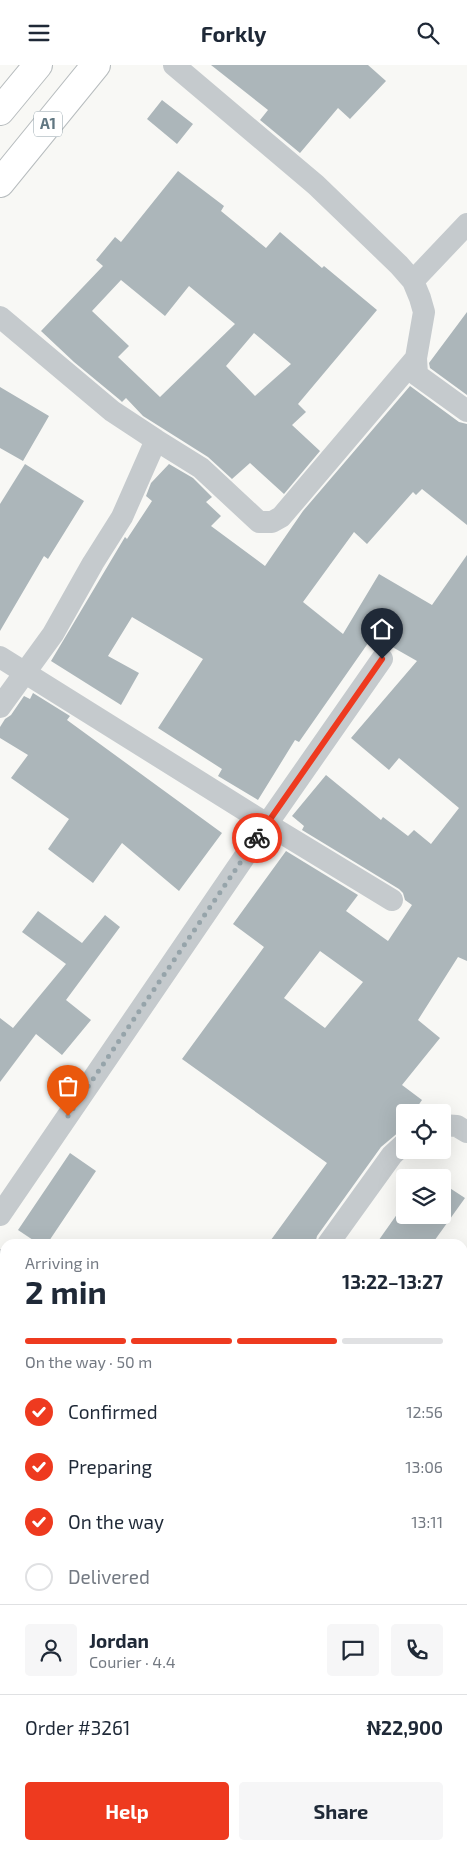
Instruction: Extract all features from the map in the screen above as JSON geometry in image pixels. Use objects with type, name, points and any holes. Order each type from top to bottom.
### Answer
[{"type":"highway","points":[[0,111],[38,65]]},
{"type":"highway","name":"A1","points":[[0,183],[96,65]]},
{"type":"street","points":[[174,65],[316,185],[400,265],[413,281],[424,312],[416,358],[417,375],[467,411]]},
{"type":"street","points":[[413,281],[467,224]]},
{"type":"street","points":[[0,317],[112,411],[202,468],[259,522],[272,522],[282,517],[416,358]]},
{"type":"street","points":[[0,707],[52,634],[122,517],[156,440]]},
{"type":"street","points":[[0,657],[266,824],[392,900]]},
{"type":"street","points":[[0,1215],[266,824],[382,659]]},
{"type":"street","points":[[451,1126],[456,1126],[467,1132]]},
{"type":"street","points":[[332,1239],[396,1151]]},
{"type":"building","points":[[211,65],[368,65],[386,81],[350,119],[338,108],[300,153],[260,120],[268,110]]},
{"type":"building","points":[[162,100],[193,124],[177,144],[147,119]]},
{"type":"building","points":[[178,171],[224,206],[221,211],[266,248],[280,232],[322,268],[324,266],[377,310],[298,404],[306,412],[292,425],[320,451],[284,494],[250,463],[232,479],[208,457],[143,416],[126,398],[122,402],[74,362],[41,331],[103,266],[96,260],[115,237],[121,242]],"holes":[[[121,280],[165,316],[189,286],[235,324],[160,397],[118,357],[129,346],[92,311]],[[254,333],[291,364],[255,396],[226,366]]]},
{"type":"building","points":[[467,312],[467,395],[430,368],[429,363]]},
{"type":"building","points":[[410,386],[459,422],[467,424],[467,525],[422,489],[416,495],[413,492],[367,544],[354,532],[303,602],[343,634],[379,574],[432,605],[467,555],[467,961],[458,957],[418,1020],[440,1038],[402,1085],[422,1100],[419,1104],[396,1104],[396,1134],[381,1147],[316,1239],[272,1239],[327,1163],[182,1059],[264,947],[233,924],[286,851],[358,895],[346,911],[388,941],[412,905],[405,900],[403,893],[399,889],[302,830],[304,826],[292,816],[326,775],[381,820],[383,817],[408,836],[414,830],[431,844],[459,808],[399,758],[389,770],[351,738],[417,661],[373,636],[299,742],[295,740],[258,800],[218,776],[222,769],[158,728],[203,659],[132,617],[108,656],[139,673],[121,705],[51,661],[125,537],[127,539],[152,501],[146,496],[151,483],[169,464],[193,478],[212,497],[206,502],[221,516],[211,526],[265,566],[303,511]],"holes":[[[320,951],[363,982],[325,1028],[284,998]]]},
{"type":"building","points":[[0,387],[49,416],[23,461],[0,448]]},
{"type":"building","points":[[25,464],[84,501],[48,559],[44,556],[0,631],[0,504]]},
{"type":"building","points":[[33,693],[70,716],[67,720],[222,833],[179,891],[122,843],[93,883],[48,849],[69,819],[11,778],[28,755],[0,738],[0,727],[5,719],[11,715],[24,696],[30,699]]},
{"type":"building","points":[[38,911],[82,943],[105,915],[120,927],[66,1000],[91,1020],[62,1055],[36,1034],[0,1082],[0,1018],[13,1028],[66,964],[22,932]]},
{"type":"building","points":[[70,1153],[96,1171],[50,1239],[32,1239],[18,1230]]},
{"type":"building","points":[[451,1189],[465,1198],[451,1218]]},
{"type":"building","points":[[396,1216],[396,1224],[446,1224],[436,1239],[380,1239]]},
{"type":"way so far","points":[[68,1116],[257,838]]},
{"type":"route","points":[[257,838],[382,659]]}]
